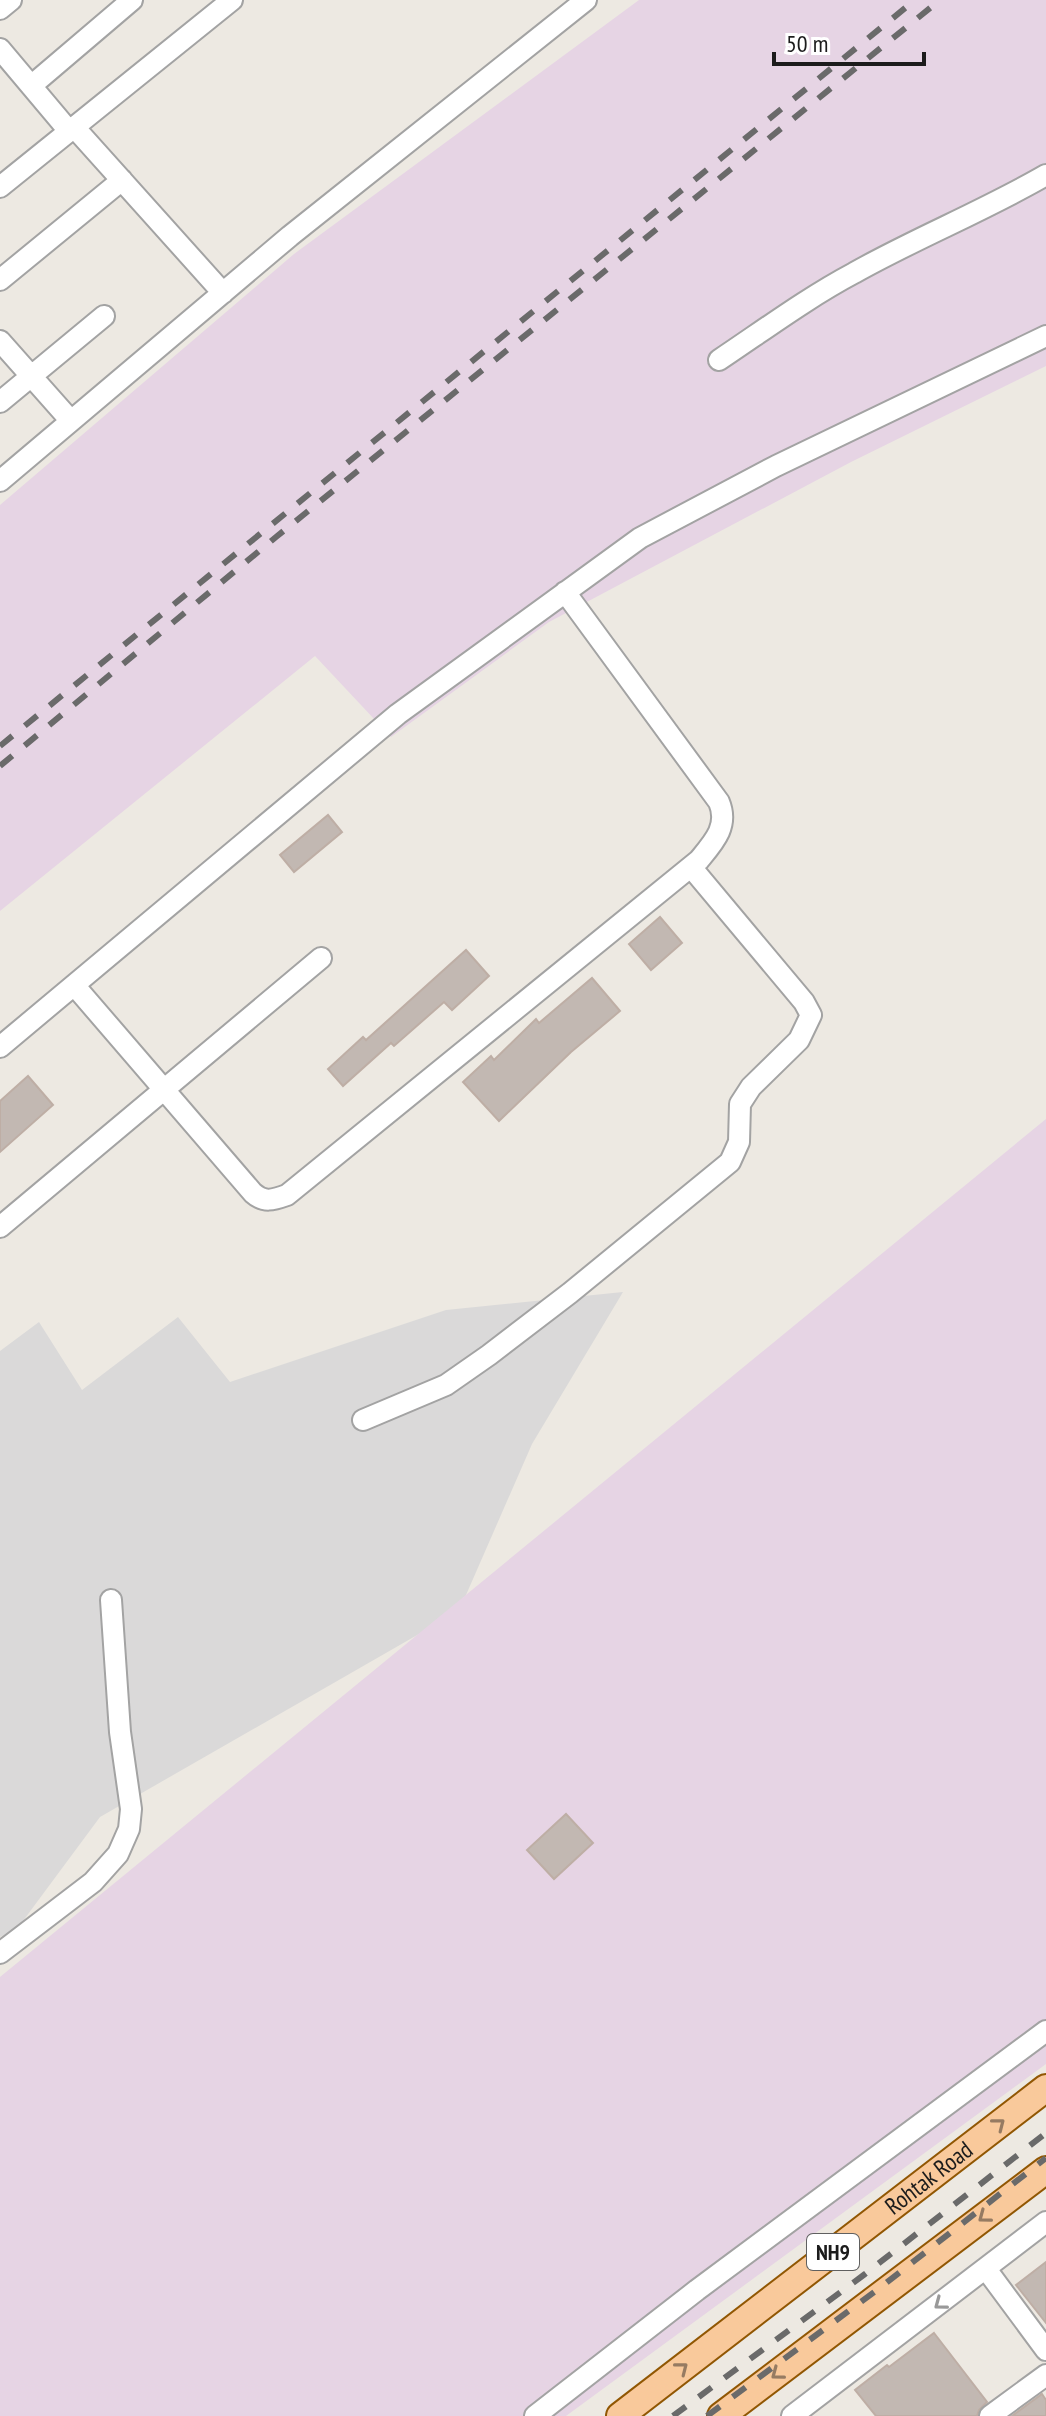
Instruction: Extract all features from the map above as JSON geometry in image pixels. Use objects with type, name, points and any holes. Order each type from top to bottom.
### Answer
[{"type":"main road","name":"Rohtak Road","points":[[620,2416],[1046,2088]]},
{"type":"main road","name":"NH9","points":[[721,2416],[1046,2170]]},
{"type":"street","points":[[0,9],[11,0]]},
{"type":"street","points":[[31,86],[132,0]]},
{"type":"street","points":[[0,187],[232,0]]},
{"type":"street","points":[[0,481],[290,236],[586,0]]},
{"type":"street","points":[[0,49],[223,293]]},
{"type":"street","points":[[719,360],[857,271],[1005,199],[1046,175]]},
{"type":"street","points":[[0,280],[122,180]]},
{"type":"street","points":[[0,402],[104,316]]},
{"type":"street","points":[[0,1047],[398,714],[640,538],[776,466],[1046,336]]},
{"type":"street","points":[[0,341],[71,421]]},
{"type":"street","points":[[74,985],[260,1200],[287,1195],[691,867],[713,844],[722,826],[724,814],[719,802],[565,592]]},
{"type":"street","points":[[363,1420],[446,1385],[489,1355],[730,1162],[739,1142],[740,1104],[751,1087],[799,1040],[811,1015],[804,1002],[691,867]]},
{"type":"street","points":[[0,1227],[321,958]]},
{"type":"street","points":[[0,1953],[93,1882],[118,1854],[129,1829],[131,1809],[120,1732],[111,1600]]},
{"type":"street","points":[[535,2416],[697,2290],[1046,2031]]},
{"type":"street","points":[[792,2416],[1046,2222]]},
{"type":"street","points":[[986,2269],[1046,2350]]},
{"type":"street","points":[[990,2416],[1046,2375]]},
{"type":"shaded area","points":[[639,0],[1046,0],[1046,366],[851,462],[549,622],[391,737],[315,656],[0,911],[0,505],[294,254]]},
{"type":"shaded area","points":[[1046,1119],[1046,2064],[566,2416],[0,2416],[0,1977]]},
{"type":"shaded area","points":[[623,1292],[532,1444],[459,1611],[100,1817],[17,1929],[0,1937],[0,1351],[39,1322],[82,1390],[178,1317],[230,1382],[446,1310]]},
{"type":"building","points":[[328,815],[342,832],[294,872],[280,855]]},
{"type":"building","points":[[660,917],[682,943],[651,970],[629,944]]},
{"type":"building","points":[[466,950],[489,976],[452,1010],[444,1002],[343,1086],[328,1069],[363,1037],[366,1040]]},
{"type":"building","points":[[592,978],[620,1011],[571,1052],[499,1121],[463,1082],[491,1056],[494,1060],[536,1019],[539,1023]]},
{"type":"building","points":[[28,1076],[53,1105],[0,1152],[0,1101]]},
{"type":"building","points":[[566,1814],[593,1843],[554,1879],[527,1850]]},
{"type":"building","points":[[1046,2262],[1046,2323],[1016,2285]]},
{"type":"building","points":[[934,2333],[987,2402],[977,2416],[876,2416],[855,2390]]},
{"type":"building","points":[[1042,2394],[1046,2400],[1046,2416],[1012,2416]]},
{"type":"railway","points":[[0,746],[915,0]]},
{"type":"railway","points":[[0,766],[276,537],[940,0]]},
{"type":"railway","points":[[673,2416],[865,2274],[1046,2133]]},
{"type":"railway","points":[[707,2416],[877,2290],[1046,2158]]}]
